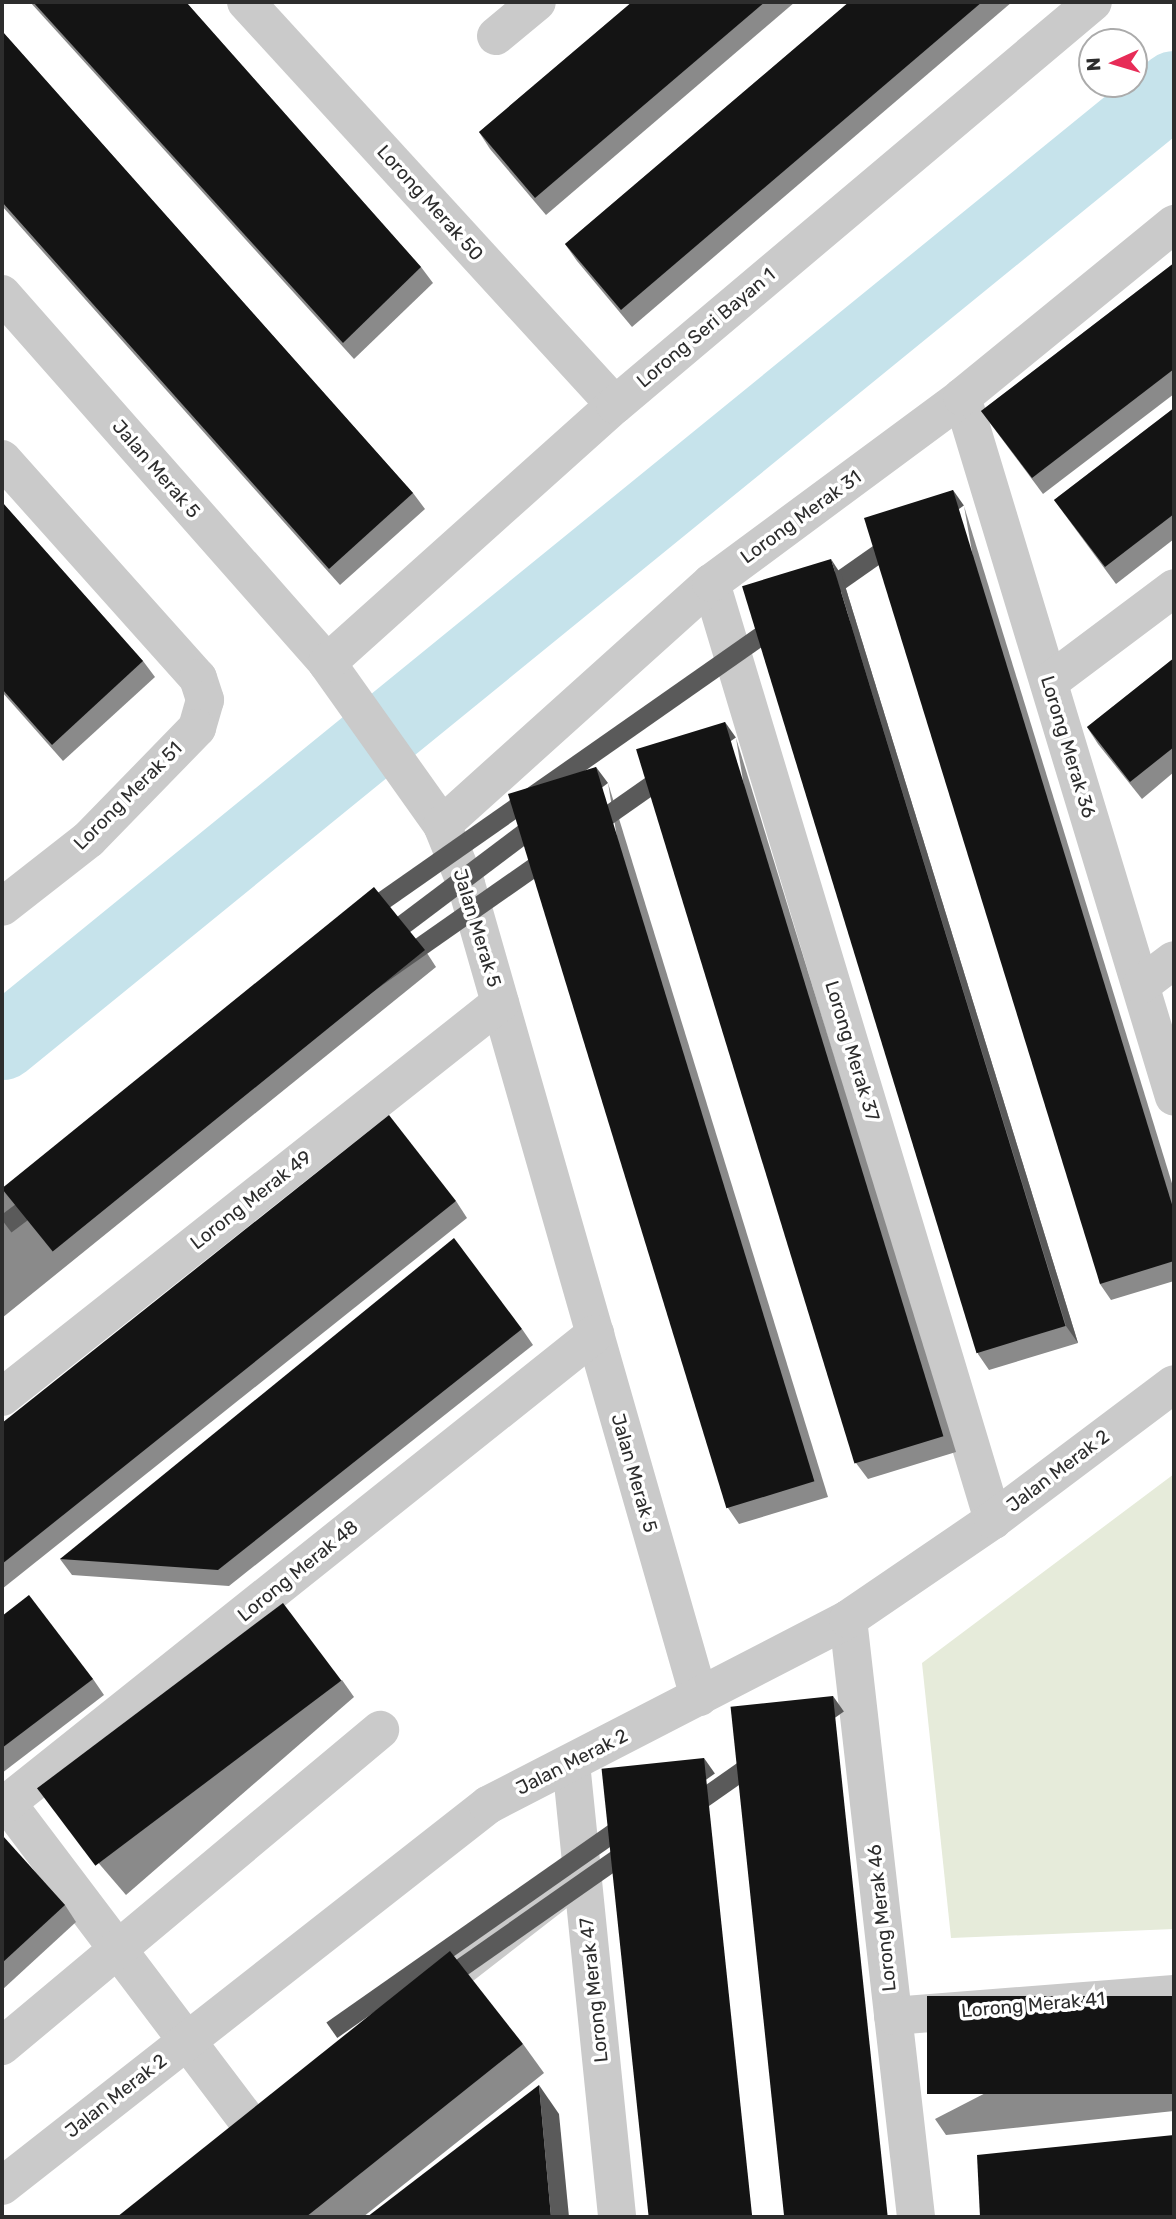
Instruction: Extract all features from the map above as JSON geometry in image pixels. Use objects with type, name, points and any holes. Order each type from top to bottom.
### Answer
[{"type":"street","name":"Lorong Merak 50","points":[[246,2],[615,405]]},
{"type":"street","points":[[496,36],[537,2]]},
{"type":"street","name":"Lorong Seri Bayan 1","points":[[327,663],[615,405],[1093,2]]},
{"type":"street","name":"Lorong Merak 31","points":[[442,825],[711,583],[962,397],[1174,224]]},
{"type":"street","name":"Jalan Merak 5","points":[[2,294],[327,663],[442,825],[466,884],[699,1697]]},
{"type":"street","name":"Lorong Merak 36","points":[[962,397],[1174,1097]]},
{"type":"street","name":"Lorong Merak 51","points":[[2,458],[198,678],[205,700],[197,728],[89,839],[2,907]]},
{"type":"street","name":"Lorong Merak 37","points":[[711,583],[993,1520]]},
{"type":"street","points":[[1049,682],[1174,588]]},
{"type":"street","points":[[1141,985],[1174,960]]},
{"type":"street","name":"Lorong Merak 49","points":[[2,1397],[500,1003]]},
{"type":"street","name":"Lorong Merak 48","points":[[4,1805],[595,1335]]},
{"type":"street","name":"Jalan Merak 2","points":[[2,2186],[488,1805],[848,1619],[993,1520],[1174,1384]]},
{"type":"street","name":"Lorong Merak 46","points":[[848,1619],[916,2217]]},
{"type":"street","points":[[2,2046],[380,1730]]},
{"type":"street","name":"Lorong Merak 47","points":[[571,1763],[617,2217]]},
{"type":"street","points":[[4,1805],[118,1949],[252,2127]]},
{"type":"street","points":[[391,2020],[581,1873]]},
{"type":"street","name":"Lorong Merak 41","points":[[893,2016],[1174,1994]]},
{"type":"street","points":[[219,2151],[284,2102]]},
{"type":"green space","points":[[1174,1474],[1174,1929],[951,1938],[922,1663]]},
{"type":"building","points":[[33,2],[186,2],[421,267],[343,343]]},
{"type":"building","points":[[632,2],[765,2],[535,198],[479,132]]},
{"type":"building","points":[[849,2],[982,2],[621,310],[565,244]]},
{"type":"building","points":[[2,31],[413,493],[329,569],[2,202]]},
{"type":"building","points":[[1174,263],[1174,369],[1032,478],[981,411]]},
{"type":"building","points":[[1174,408],[1174,514],[1105,567],[1054,500]]},
{"type":"building","points":[[953,490],[1174,1211],[1174,1261],[1100,1284],[864,518]]},
{"type":"building","points":[[2,502],[143,661],[52,745],[2,689]]},
{"type":"building","points":[[831,559],[1065,1326],[977,1353],[742,586]]},
{"type":"building","points":[[1174,658],[1174,747],[1130,782],[1087,727]]},
{"type":"building","points":[[725,722],[943,1436],[854,1464],[636,749]]},
{"type":"building","points":[[596,767],[814,1481],[726,1508],[508,794]]},
{"type":"building","points":[[374,887],[425,950],[53,1251],[2,1188]]},
{"type":"building","points":[[389,1115],[456,1201],[2,1564],[2,1423]]},
{"type":"building","points":[[454,1238],[522,1329],[218,1570],[60,1559]]},
{"type":"building","points":[[29,1595],[93,1679],[2,1748],[2,1616]]},
{"type":"building","points":[[283,1603],[341,1680],[95,1866],[37,1788]]},
{"type":"building","points":[[833,1696],[888,2217],[784,2217],[731,1707]]},
{"type":"building","points":[[704,1758],[752,2216],[649,2217],[602,1769]]},
{"type":"building","points":[[2,1837],[65,1905],[2,1963]]},
{"type":"building","points":[[450,1951],[523,2044],[306,2217],[117,2217]]},
{"type":"building","points":[[927,1996],[1174,1996],[1174,2094],[927,2094]]},
{"type":"building","points":[[539,2085],[551,2217],[367,2217]]},
{"type":"building","points":[[1174,2135],[1174,2217],[980,2217],[977,2155]]},
{"type":"waterway","points":[[2,1042],[1174,88]]}]
